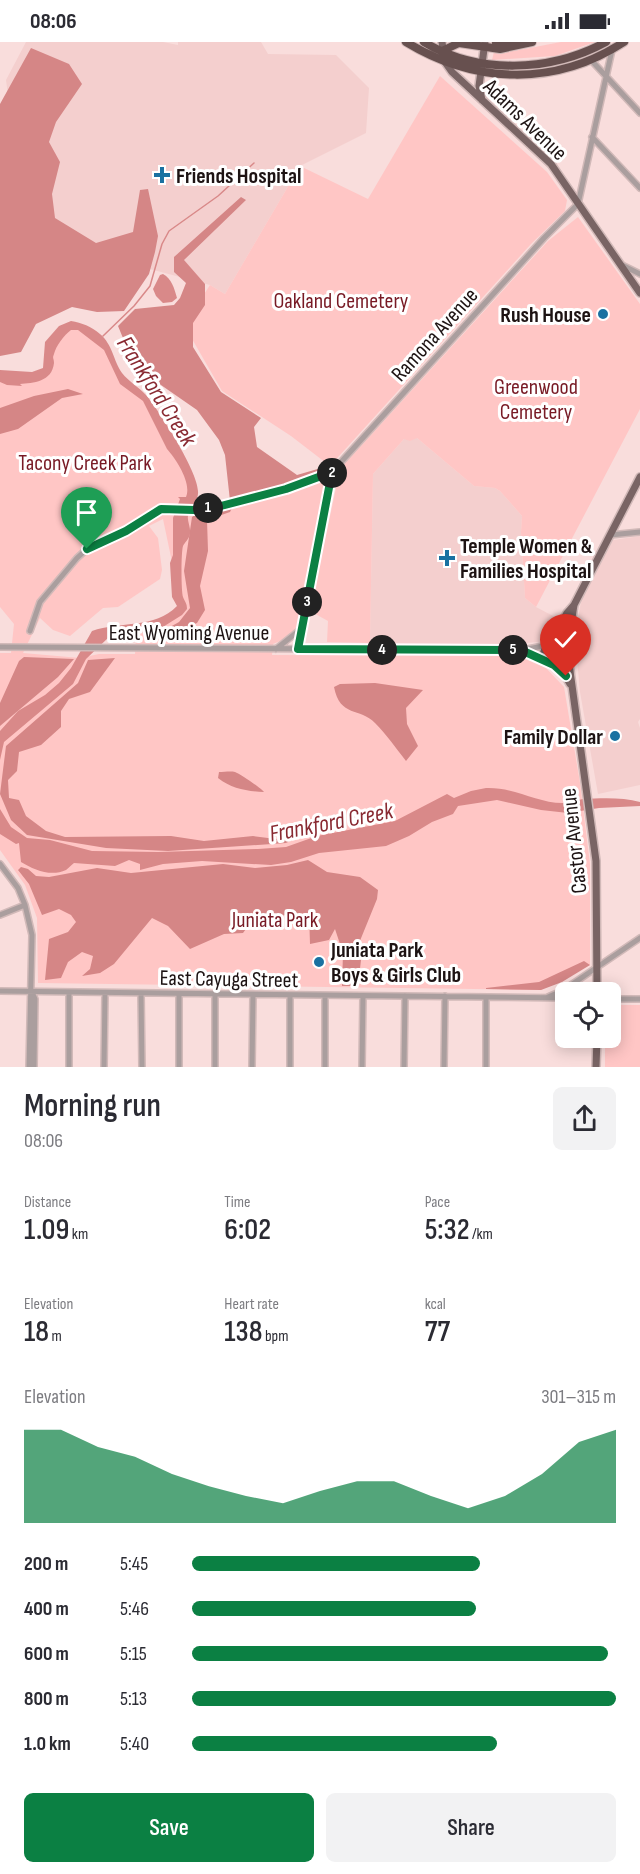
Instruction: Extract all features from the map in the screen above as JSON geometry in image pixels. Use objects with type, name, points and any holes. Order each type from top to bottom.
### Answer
[{"type":"highway","points":[[406,42],[433,58],[481,72],[528,75],[560,70],[591,60],[624,42]]},
{"type":"highway","points":[[424,42],[442,51],[483,63],[519,66],[573,57],[606,42]]},
{"type":"highway","points":[[496,42],[533,42]]},
{"type":"highway","points":[[442,51],[459,43],[511,48],[533,42]]},
{"type":"main road","points":[[442,42],[445,62]]},
{"type":"main road","points":[[483,102],[479,90],[485,45]]},
{"type":"main road","name":"Adams Avenue","points":[[445,62],[454,75],[551,164],[640,293]]},
{"type":"main road","points":[[571,686],[563,672],[551,663],[544,651],[574,605],[640,477]]},
{"type":"main road","points":[[551,663],[562,663],[568,657],[567,649],[574,605]]},
{"type":"main road","points":[[550,644],[559,642],[567,649]]},
{"type":"main road","name":"Castor Avenue","points":[[568,657],[596,861],[597,982]]},
{"type":"main road","points":[[596,1067],[597,1048]]},
{"type":"street","points":[[578,204],[612,50]]},
{"type":"street","points":[[591,60],[640,113]]},
{"type":"street","points":[[592,137],[640,188]]},
{"type":"street","name":"Ramona Avenue","points":[[332,472],[537,246],[578,204]]},
{"type":"street","points":[[620,264],[640,274]]},
{"type":"street","points":[[30,631],[40,602],[77,558],[87,549],[126,531],[154,512],[166,509],[213,508],[265,495],[332,472],[298,649]]},
{"type":"street","points":[[610,535],[640,532]]},
{"type":"street","points":[[276,649],[302,628]]},
{"type":"street","name":"East Wyoming Avenue","points":[[0,647],[521,650],[550,644]]},
{"type":"street","name":"East Wyoming Avenue","points":[[521,650],[551,663]]},
{"type":"street","points":[[0,864],[18,888],[25,904],[32,935],[34,1067]]},
{"type":"street","points":[[0,915],[25,904]]},
{"type":"street","points":[[545,998],[562,991],[640,938]]},
{"type":"street","name":"East Cayuga Street","points":[[0,991],[555,998]]},
{"type":"street","points":[[28,1067],[29,998],[32,992]]},
{"type":"street","points":[[69,993],[69,1067]]},
{"type":"street","points":[[104,1067],[105,993]]},
{"type":"street","points":[[141,994],[142,1067]]},
{"type":"street","points":[[179,994],[179,1067]]},
{"type":"street","points":[[214,1067],[215,994]]},
{"type":"street","points":[[252,1067],[253,995]]},
{"type":"street","points":[[290,995],[290,1067]]},
{"type":"street","points":[[325,996],[325,1067]]},
{"type":"street","points":[[362,1067],[363,996]]},
{"type":"street","points":[[404,1067],[405,996]]},
{"type":"street","points":[[444,1067],[445,996]]},
{"type":"street","points":[[486,997],[486,1067]]},
{"type":"street","points":[[621,999],[640,999]]},
{"type":"shaded area","name":"Friends Hospital","points":[[26,42],[163,42],[178,45],[178,42],[261,42],[268,54],[336,55],[369,88],[366,133],[300,166],[225,294],[210,285],[101,256],[54,219],[11,117],[6,80]]},
{"type":"shaded area","points":[[31,48],[69,64],[82,84],[56,122],[49,142],[60,162],[52,194],[55,218],[96,243],[133,232],[140,190],[148,189],[158,236],[149,274],[124,311],[97,312],[72,307],[36,324],[21,352],[0,356],[0,104]]},
{"type":"shaded area","points":[[241,197],[246,200],[184,260],[205,284],[205,305],[193,323],[193,347],[221,392],[261,418],[254,427],[257,447],[297,475],[321,468],[317,475],[230,501],[225,455],[219,440],[197,410],[135,367],[118,326],[135,309],[174,305],[180,298],[186,283],[174,272],[174,257]]},
{"type":"shaded area","points":[[163,274],[171,281],[175,291],[177,298],[172,302],[163,303],[153,289],[160,275]]},
{"type":"shaded area","points":[[71,321],[90,327],[104,338],[122,373],[146,395],[160,414],[192,470],[198,495],[189,513],[190,534],[182,550],[182,593],[187,609],[182,615],[158,630],[108,638],[86,659],[73,684],[4,742],[0,760],[0,731],[18,711],[45,695],[59,683],[71,668],[92,631],[148,621],[168,613],[177,606],[172,597],[170,563],[173,555],[173,518],[180,499],[178,497],[186,497],[187,485],[179,465],[167,449],[143,401],[120,384],[104,350],[78,330],[71,330],[57,348],[53,357],[52,369],[46,378],[20,384],[22,386],[0,382],[0,370],[32,372],[43,368],[45,342],[59,326]]},
{"type":"shaded area","points":[[68,389],[83,394],[62,398],[18,429],[0,434],[0,408],[34,396]]},
{"type":"shaded area","name":"Temple Women & Families Hospital","points":[[417,438],[474,486],[495,488],[500,491],[522,516],[525,598],[536,607],[557,618],[546,639],[540,642],[510,644],[370,643],[373,474],[404,439]]},
{"type":"shaded area","points":[[233,506],[230,512],[207,520],[208,551],[200,586],[205,610],[197,623],[174,633],[154,636],[179,622],[190,608],[184,571],[192,517],[199,512]]},
{"type":"shaded area","points":[[640,536],[640,719],[638,722],[640,728],[640,785],[598,794],[580,692],[575,637],[581,601],[613,540]]},
{"type":"shaded area","points":[[24,657],[74,659],[58,677],[0,726],[0,703],[19,661]]},
{"type":"shaded area","points":[[115,658],[90,692],[69,699],[61,711],[61,727],[41,745],[19,752],[17,771],[8,780],[9,798],[19,800],[26,816],[46,831],[65,837],[171,836],[204,841],[253,836],[276,839],[302,829],[304,834],[286,843],[168,851],[106,848],[27,835],[11,820],[0,794],[6,746],[78,683],[88,660]]},
{"type":"shaded area","points":[[375,683],[423,690],[406,708],[407,724],[418,746],[406,761],[375,723],[351,711],[341,703],[334,687],[340,684]]},
{"type":"shaded area","points":[[219,772],[235,772],[264,792],[229,785],[218,778]]},
{"type":"shaded area","points":[[486,788],[507,790],[555,803],[612,798],[640,802],[640,806],[599,808],[568,813],[541,810],[497,800],[458,806],[453,814],[432,822],[386,846],[319,853],[291,862],[271,865],[202,861],[163,864],[140,870],[140,864],[129,860],[115,866],[74,863],[66,870],[49,873],[21,862],[19,843],[16,844],[0,834],[0,809],[11,827],[27,838],[50,840],[92,851],[158,852],[286,847],[317,836],[395,821],[447,794],[454,798]]},
{"type":"shaded area","points":[[308,860],[327,872],[360,877],[378,890],[377,899],[355,953],[361,960],[358,986],[342,986],[343,953],[335,929],[329,940],[310,944],[309,913],[254,918],[243,933],[224,934],[190,949],[168,926],[152,918],[114,964],[100,973],[82,976],[90,969],[93,956],[82,952],[68,962],[61,978],[45,980],[49,939],[68,932],[76,922],[71,915],[59,909],[42,915],[29,884],[18,870],[21,867],[28,869],[36,876],[49,877],[97,868],[131,873],[223,864],[255,868],[287,865]]},
{"type":"shaded area","points":[[584,961],[590,965],[562,982],[555,982],[555,985],[541,990],[486,989],[539,982]]},
{"type":"green space","points":[[561,42],[595,42],[555,56],[492,60],[494,52],[514,51]]},
{"type":"green space","name":"Oakland Cemetery","points":[[440,76],[547,172],[567,200],[565,211],[531,244],[330,466],[291,436],[222,391],[184,325],[210,285],[225,294],[300,166],[368,199]]},
{"type":"green space","name":"Greenwood Cemetery","points":[[578,217],[640,304],[640,409],[536,607],[525,598],[522,516],[500,491],[495,488],[474,486],[417,438],[410,441],[404,439],[373,474],[370,643],[327,642],[328,621],[310,611],[340,469],[548,241]]},
{"type":"green space","points":[[72,325],[95,332],[118,372],[143,394],[195,492],[197,515],[239,506],[327,479],[314,559],[299,628],[292,636],[273,644],[272,655],[518,656],[546,668],[564,687],[580,783],[590,864],[590,965],[541,990],[38,983],[37,918],[25,885],[0,850],[0,653],[11,653],[14,624],[0,607],[0,374],[7,376],[49,370],[55,333]],"holes":[[[163,519],[181,605],[153,630],[136,635],[135,654],[99,654],[80,658],[23,653],[40,618],[53,630],[70,636],[103,608],[118,607],[160,579],[162,570],[158,538],[149,526]]]},
{"type":"green space","points":[[621,1005],[640,1005],[640,1067],[605,1067],[605,1048],[621,1048]]},
{"type":"waterway","points":[[103,336],[134,306],[150,286],[162,244],[169,231],[218,196],[254,163]]},
{"type":"place","name":"Friends Hospital","points":[[162,175]]},
{"type":"place","name":"Rush House","points":[[603,314]]},
{"type":"place","name":"Temple Women & Families Hospital","points":[[447,558]]},
{"type":"place","name":"Family Dollar","points":[[615,736]]},
{"type":"place","name":"Juniata Park Boys & Girls Club","points":[[319,962]]},
{"type":"route","points":[[87,549],[126,531],[161,509],[213,508],[286,489],[332,472],[298,649],[521,650],[554,665],[566,676]]},
{"type":"water label","name":"Frankford Creek","points":[[157,391]]},
{"type":"water label","name":"Frankford Creek","points":[[331,822]]},
{"type":"park label","name":"Tacony Creek Park","points":[[85,462]]},
{"type":"park label","name":"Juniata Park","points":[[275,919]]}]
